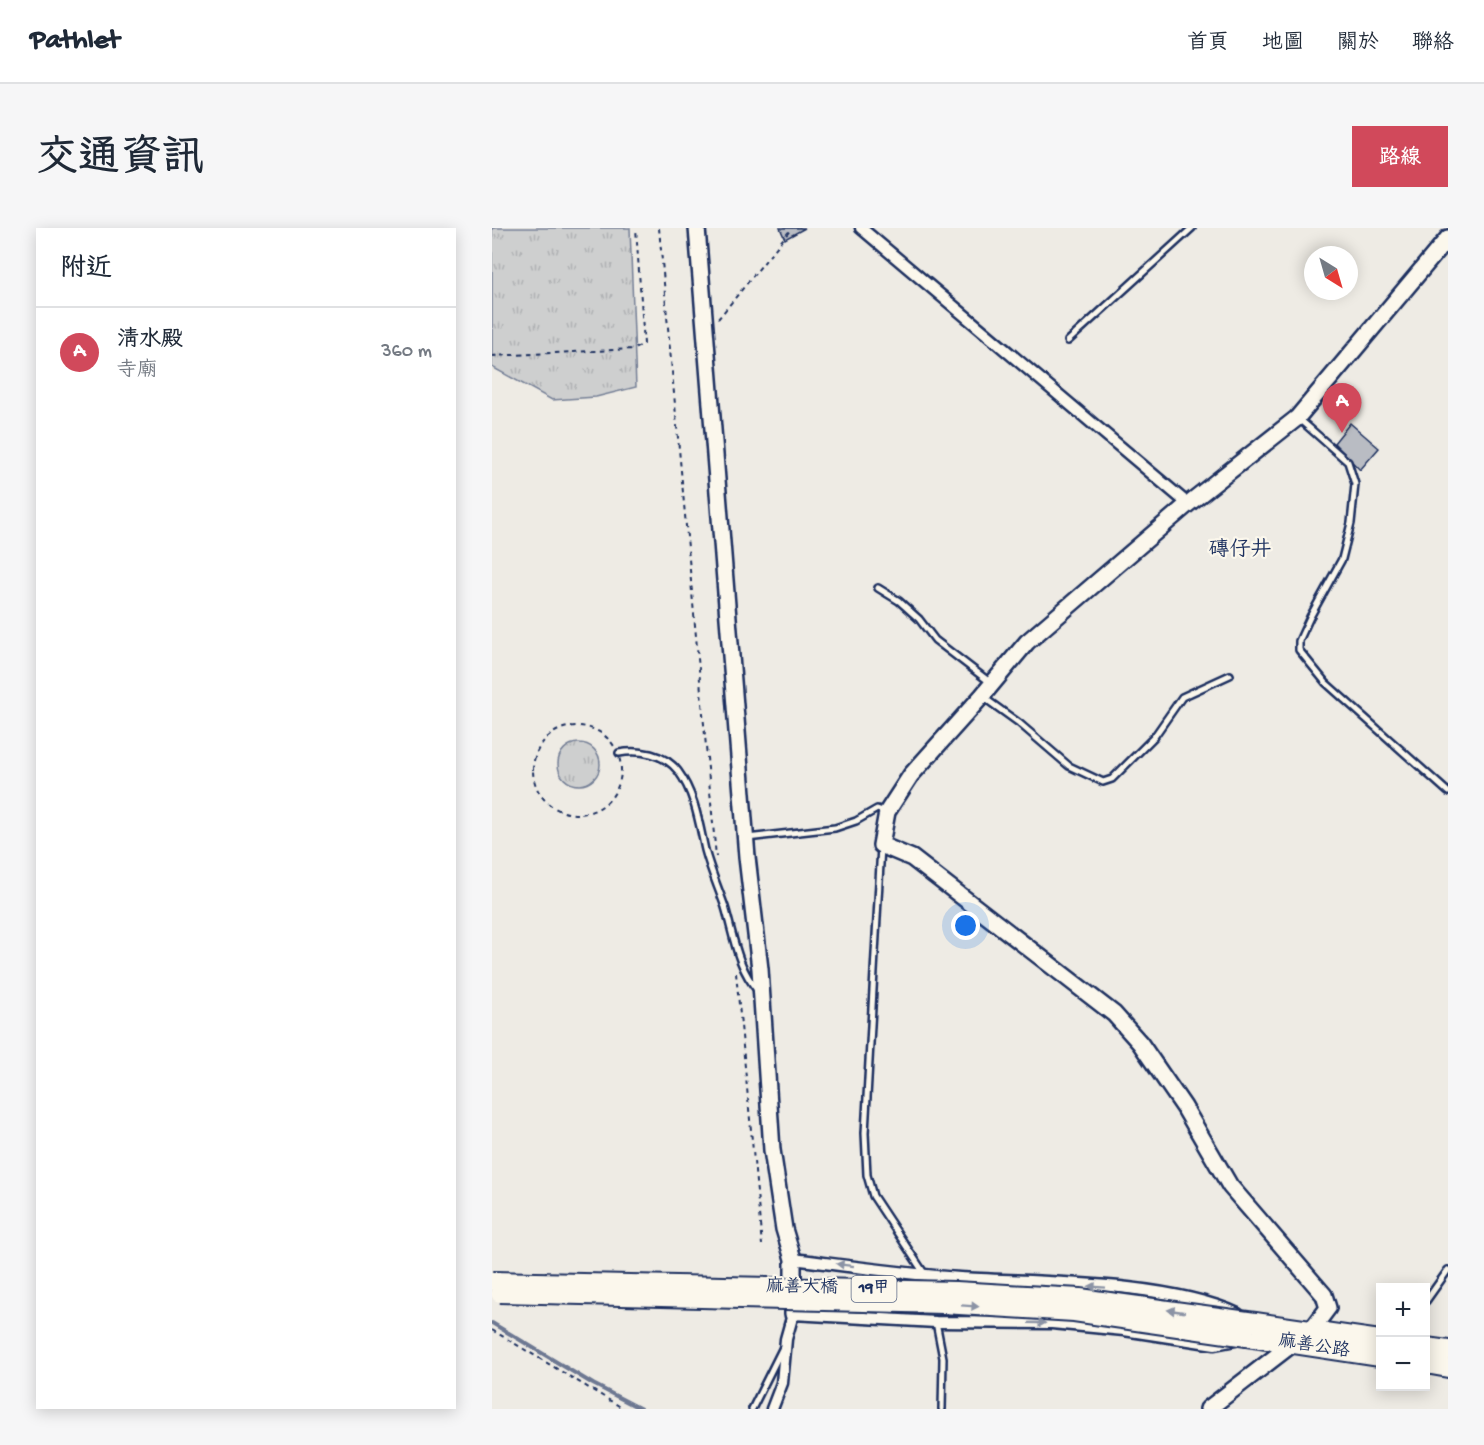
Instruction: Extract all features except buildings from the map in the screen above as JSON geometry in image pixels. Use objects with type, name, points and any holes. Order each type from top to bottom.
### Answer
[{"type":"main road","name":"麻善大橋","points":[[492,1281],[956,1291],[1080,1298],[1251,1329]]},
{"type":"main road","name":"麻善大橋","points":[[492,1293],[943,1304],[1074,1312],[1251,1329]]},
{"type":"main road","name":"麻善公路","points":[[1251,1329],[1313,1328],[1376,1339]]},
{"type":"main road","name":"麻善公路","points":[[1251,1329],[1294,1344],[1376,1356]]},
{"type":"main road","points":[[1430,1348],[1448,1350]]},
{"type":"main road","points":[[1430,1365],[1448,1368]]},
{"type":"street","points":[[697,228],[762,995],[772,1150],[784,1229],[793,1259],[793,1314],[786,1339],[782,1383],[772,1409]]},
{"type":"street","points":[[861,228],[1188,504]]},
{"type":"street","points":[[1208,1409],[1313,1328],[1328,1308],[1324,1295],[1230,1186],[1184,1107],[1140,1043],[1114,1014],[912,858],[881,845],[887,812],[911,775],[993,684],[1027,642],[1188,504],[1298,418],[1448,238]]},
{"type":"street","points":[[793,1259],[924,1275],[1131,1289],[1216,1304],[1251,1329]]},
{"type":"street","points":[[793,1314],[936,1322],[1052,1323],[1124,1330],[1215,1344],[1251,1329]]},
{"type":"lane","points":[[1068,340],[1192,228]]},
{"type":"lane","points":[[1298,418],[1348,462],[1355,484],[1351,523],[1342,559],[1310,617],[1299,641],[1299,650],[1326,683],[1448,792]]},
{"type":"lane","points":[[878,588],[899,601],[919,619],[935,640],[993,684]]},
{"type":"lane","points":[[982,696],[1019,723],[1069,766],[1103,782],[1112,779],[1154,737],[1182,697],[1230,675]]},
{"type":"lane","points":[[619,753],[634,750],[655,755],[677,770],[693,800],[708,863],[725,907],[738,957],[746,977],[762,995]]},
{"type":"lane","points":[[747,838],[835,828],[856,821],[877,809],[887,812]]},
{"type":"lane","points":[[881,845],[865,1134],[867,1175],[873,1196],[924,1275]]},
{"type":"lane","points":[[1430,1294],[1448,1270]]},
{"type":"lane","points":[[936,1322],[943,1358],[942,1409]]},
{"type":"lane","points":[[752,1409],[786,1339]]},
{"type":"path","points":[[492,356],[634,349],[644,344],[636,228]]},
{"type":"path","points":[[659,228],[716,858]]},
{"type":"path","points":[[707,333],[748,286],[792,228]]},
{"type":"path","points":[[583,727],[597,731],[610,741],[619,753],[621,769],[615,793],[605,805],[592,812],[576,815],[562,813],[549,805],[539,794],[533,779],[536,752],[545,740],[558,730],[583,727]]},
{"type":"path","points":[[738,957],[735,964],[762,1245]]},
{"type":"path","points":[[492,1330],[624,1409]]},
{"type":"green space","points":[[492,228],[630,228],[636,387],[596,397],[552,400],[492,367]]},
{"type":"green space","points":[[579,743],[594,749],[600,764],[594,779],[579,785],[564,779],[558,764],[564,749]]},
{"type":"waterway","points":[[492,1323],[593,1384],[641,1409]]},
{"type":"place","name":"清水殿","points":[[1342,433]]},
{"type":"district","name":"磚仔井","points":[[1240,551]]}]
